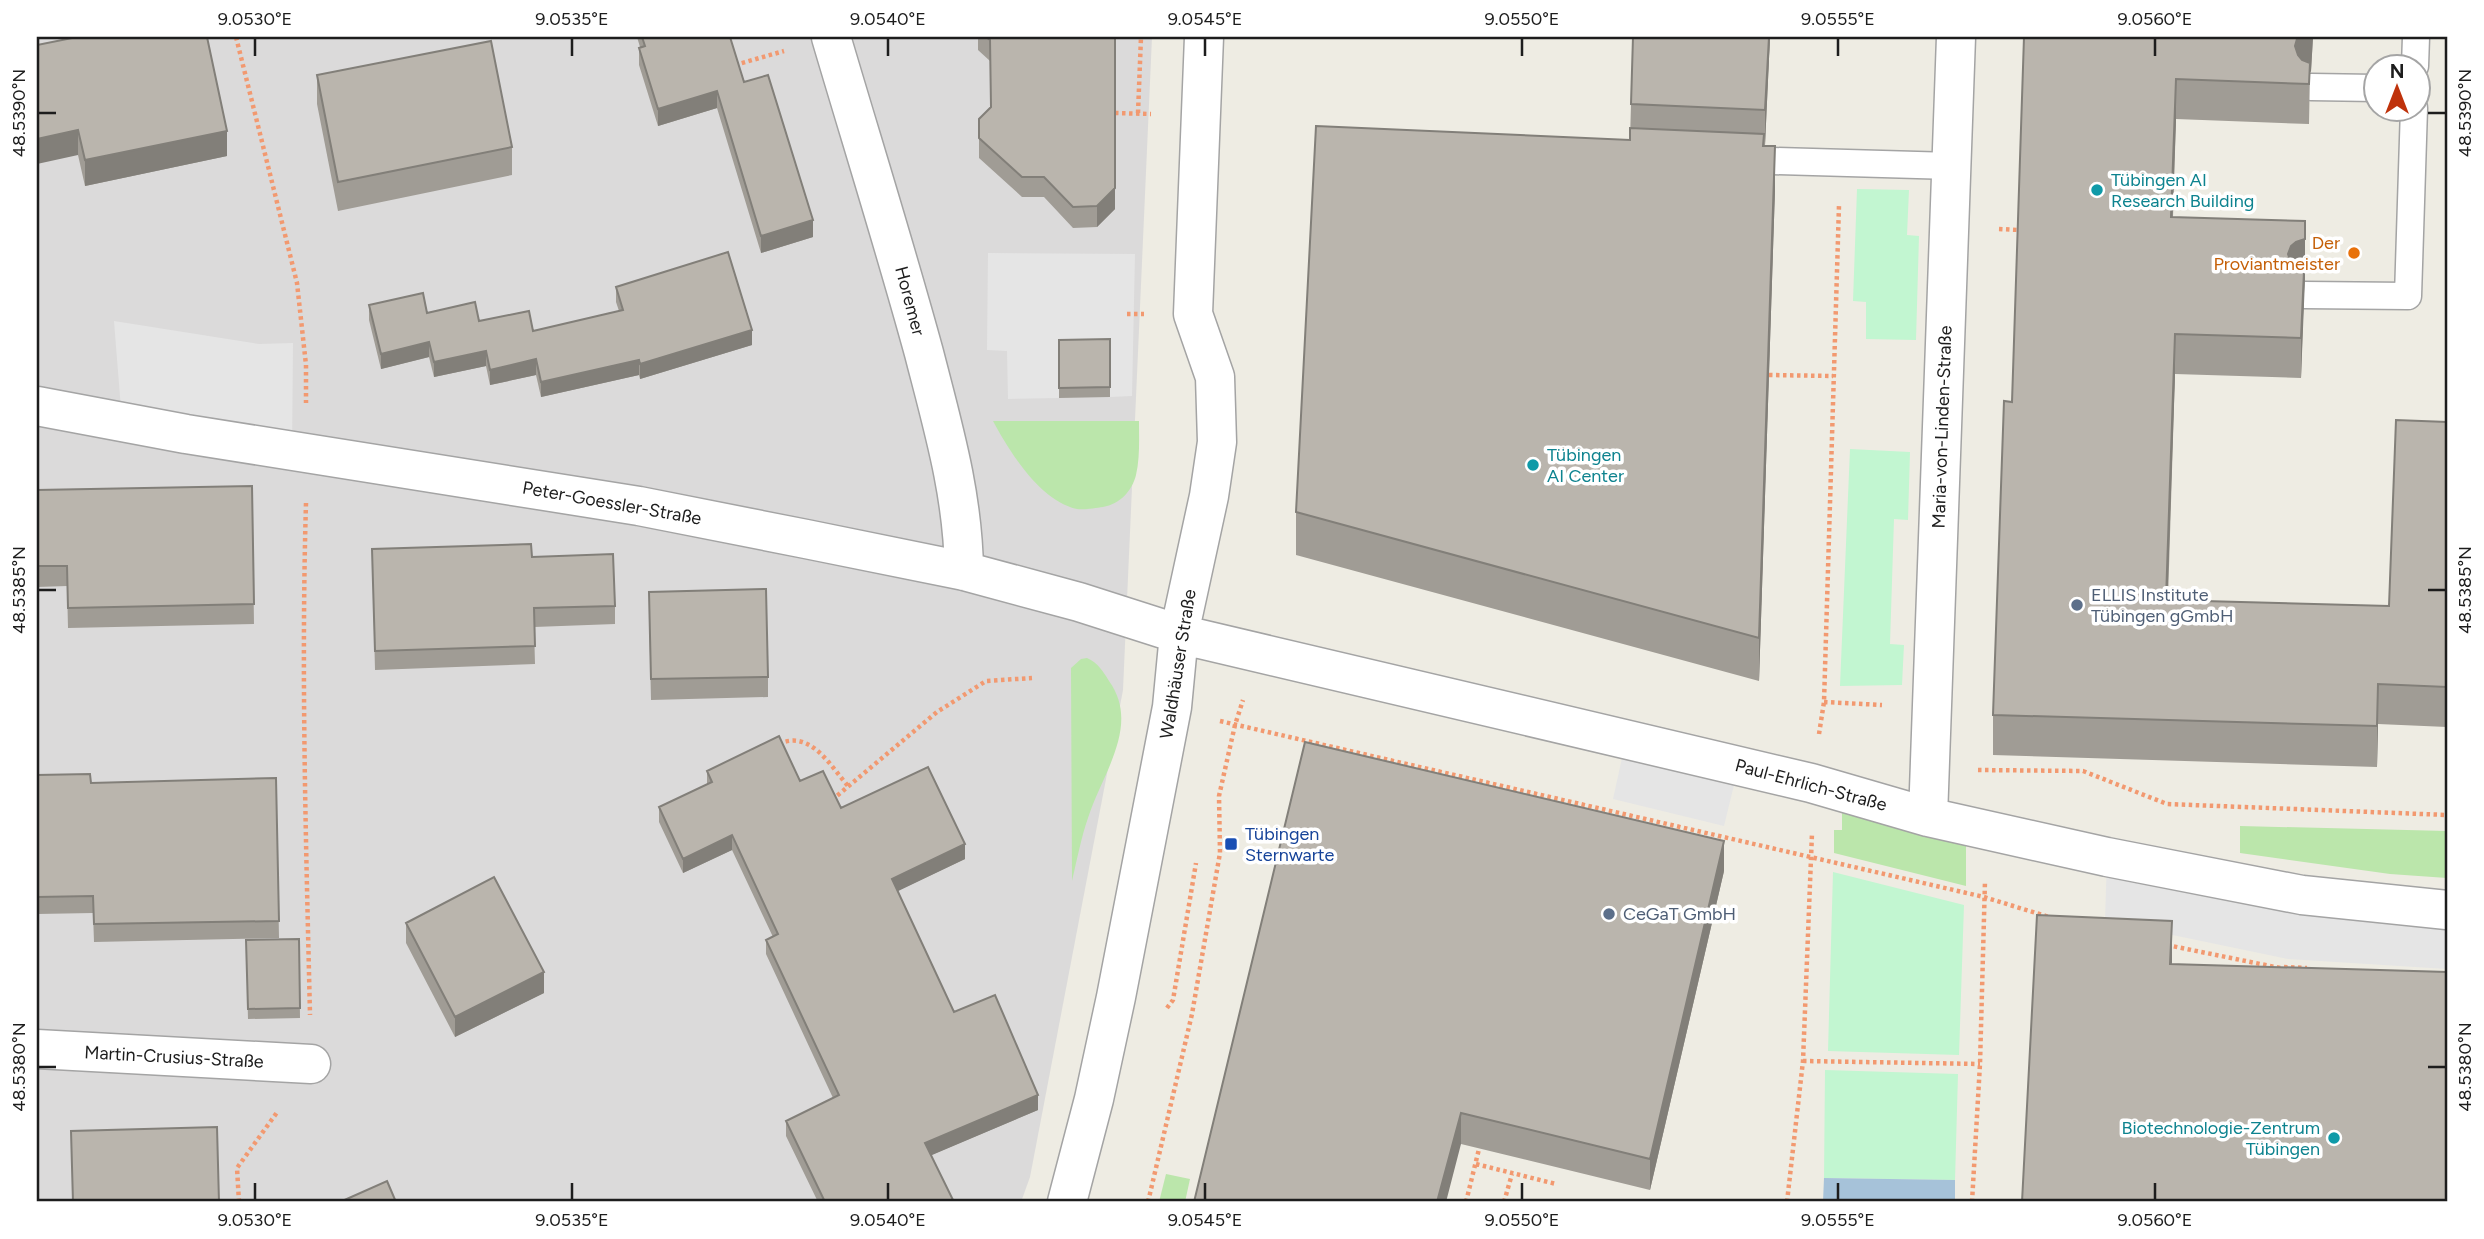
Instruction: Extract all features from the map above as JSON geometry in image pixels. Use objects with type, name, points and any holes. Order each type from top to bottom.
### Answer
[{"type":"street","name":"Horemer","points":[[831,37],[902,272],[940,413],[961,517],[964,571]]},
{"type":"street","name":"Waldhäuser Straße","points":[[1067,1202],[1114,1010],[1172,707],[1179,634],[1209,496],[1217,442],[1215,377],[1193,314],[1204,37]]},
{"type":"street","name":"Maria-von-Linden-Straße","points":[[1928,817],[1956,37]]},
{"type":"street","name":"Peter-Goessler-Straße","points":[[37,406],[186,434],[639,506],[964,571],[1079,601],[1179,634]]},
{"type":"street","name":"Paul-Ehrlich-Straße","points":[[1179,634],[1811,783],[1928,817],[2107,857],[2302,895],[2447,909]]},
{"type":"street","name":"Martin-Crusius-Straße","points":[[37,1049],[312,1064]]},
{"type":"lane","points":[[2311,87],[2362,88]]},
{"type":"lane","points":[[2304,295],[2408,296],[2414,122]]},
{"type":"lane","points":[[1719,159],[1952,166]]},
{"type":"path","points":[[236,37],[297,283],[306,365],[303,613],[312,1064],[237,1168],[239,1202]]},
{"type":"path","points":[[727,68],[831,37]]},
{"type":"path","points":[[1138,113],[1141,37]]},
{"type":"path","points":[[1115,113],[1148,113]]},
{"type":"path","points":[[1811,783],[1824,702],[1840,164]]},
{"type":"path","points":[[1769,375],[1833,376]]},
{"type":"path","points":[[1148,1202],[1192,1014],[1220,853],[1219,796],[1235,724],[1259,653]]},
{"type":"path","points":[[831,802],[936,712],[986,681],[1031,678]]},
{"type":"path","points":[[1824,702],[1932,707]]},
{"type":"path","points":[[1172,707],[1553,799],[1984,897],[2049,917]]},
{"type":"path","points":[[776,746],[786,741],[803,741],[817,749],[849,787]]},
{"type":"path","points":[[1975,769],[2083,771],[2167,804],[2447,816]]},
{"type":"path","points":[[1551,809],[1553,799]]},
{"type":"path","points":[[1972,1202],[1988,830]]},
{"type":"path","points":[[1787,1202],[1803,1061],[1812,857]]},
{"type":"path","points":[[2157,943],[2280,967],[2308,968]]},
{"type":"path","points":[[2280,967],[2291,973]]},
{"type":"path","points":[[1803,1061],[1979,1064]]},
{"type":"path","points":[[1466,1202],[1479,1149]]},
{"type":"path","points":[[1476,1164],[1556,1184]]},
{"type":"path","points":[[1504,1202],[1511,1174]]},
{"type":"shaded area","points":[[37,37],[1152,37],[1123,690],[1030,1177],[1021,1202],[37,1202]]},
{"type":"shaded area","points":[[988,253],[1135,254],[1132,396],[1110,397],[1110,350],[1059,398],[1008,399],[1007,351],[987,350]]},
{"type":"shaded area","points":[[114,321],[259,344],[293,343],[292,451],[122,422]]},
{"type":"shaded area","points":[[1622,758],[1734,785],[1724,826],[1613,799]]},
{"type":"shaded area","points":[[2107,857],[2447,910],[2447,969],[2288,959],[2105,921]]},
{"type":"green space","points":[[1857,189],[1909,190],[1907,235],[1919,236],[1916,340],[1866,339],[1866,302],[1853,301]]},
{"type":"green space","points":[[993,421],[1139,421],[1139,455],[1134,481],[1124,496],[1109,505],[1077,509],[1063,504],[1038,486],[1027,473]]},
{"type":"green space","points":[[1850,449],[1910,452],[1908,520],[1894,519],[1890,644],[1904,645],[1902,685],[1840,686]]},
{"type":"green space","points":[[1087,658],[1102,671],[1118,698],[1120,732],[1116,750],[1094,801],[1072,881],[1071,668],[1081,659]]},
{"type":"green space","points":[[1842,813],[1966,845],[1966,886],[1834,853],[1834,830],[1842,830]]},
{"type":"green space","points":[[2240,826],[2447,831],[2447,878],[2390,874],[2240,853]]},
{"type":"green space","points":[[1833,872],[1964,905],[1959,1055],[1828,1051]]},
{"type":"green space","points":[[1825,1070],[1958,1074],[1955,1180],[1824,1178]]},
{"type":"green space","points":[[1166,1174],[1190,1179],[1185,1202],[1159,1202]]},
{"type":"water","points":[[1824,1178],[1955,1180],[1955,1202],[1823,1202]]},
{"type":"building","points":[[77,37],[207,37],[227,131],[85,160],[78,130],[37,139],[37,45]]},
{"type":"building","points":[[642,37],[730,37],[744,82],[768,75],[813,220],[761,236],[717,91],[658,109],[639,48],[645,46]]},
{"type":"building","points":[[986,37],[1115,37],[1115,188],[1097,206],[1073,207],[1044,177],[1022,177],[979,138],[979,119],[991,107],[990,40]]},
{"type":"building","points":[[1633,37],[1769,37],[1765,110],[1631,104]]},
{"type":"building","points":[[2024,37],[2300,37],[2295,46],[2302,60],[2310,63],[2309,84],[2176,79],[2171,217],[2305,221],[2305,239],[2291,246],[2288,254],[2291,263],[2304,271],[2301,338],[2175,334],[2166,600],[2389,606],[2396,420],[2447,422],[2447,687],[2378,684],[2377,726],[1993,715],[2004,401],[2012,402]]},
{"type":"building","points":[[491,41],[512,147],[338,182],[317,75]]},
{"type":"building","name":"Tübingen AI Center","points":[[1316,126],[1630,140],[1630,128],[1764,134],[1763,146],[1775,146],[1759,638],[1296,512]]},
{"type":"building","points":[[728,252],[752,330],[640,364],[639,360],[541,382],[536,359],[490,370],[486,351],[434,362],[429,342],[381,354],[369,305],[423,293],[427,313],[475,302],[479,321],[529,311],[533,331],[623,310],[616,287]]},
{"type":"building","points":[[1110,339],[1110,387],[1059,388],[1059,340]]},
{"type":"building","points":[[252,486],[254,604],[68,608],[67,566],[37,566],[37,490]]},
{"type":"building","points":[[531,544],[532,557],[613,554],[615,606],[534,608],[535,646],[375,651],[372,549]]},
{"type":"building","points":[[766,589],[768,677],[651,679],[649,592]]},
{"type":"building","points":[[779,736],[800,781],[823,771],[841,808],[928,767],[965,844],[892,879],[954,1012],[995,995],[1038,1095],[925,1143],[954,1202],[825,1202],[786,1121],[839,1095],[766,940],[778,934],[732,835],[683,859],[659,807],[712,782],[707,771]]},
{"type":"building","points":[[1305,742],[1724,841],[1650,1159],[1461,1113],[1437,1202],[1194,1202]]},
{"type":"building","points":[[90,774],[91,783],[276,778],[279,921],[94,924],[93,896],[37,897],[37,775]]},
{"type":"building","points":[[494,877],[544,972],[455,1017],[406,923]]},
{"type":"building","points":[[2037,915],[2172,921],[2170,964],[2447,972],[2447,1202],[2022,1202]]},
{"type":"building","points":[[299,939],[300,1008],[248,1009],[246,940]]},
{"type":"building","points":[[217,1127],[219,1202],[73,1202],[71,1131]]},
{"type":"building","points":[[387,1181],[396,1202],[340,1202]]},
{"type":"place","name":"Tübingen AI Research Building","points":[[2097,190]]},
{"type":"place","name":"Der Proviantmeister","points":[[2354,253]]},
{"type":"place","name":"Tübingen AI Center","points":[[1533,465]]},
{"type":"place","name":"ELLIS Institute Tübingen gGmbH","points":[[2077,605]]},
{"type":"place","name":"Tübingen Sternwarte","points":[[1231,844]]},
{"type":"place","name":"CeGaT GmbH","points":[[1609,914]]},
{"type":"place","name":"Biotechnologie-Zentrum Tübingen","points":[[2334,1138]]}]
